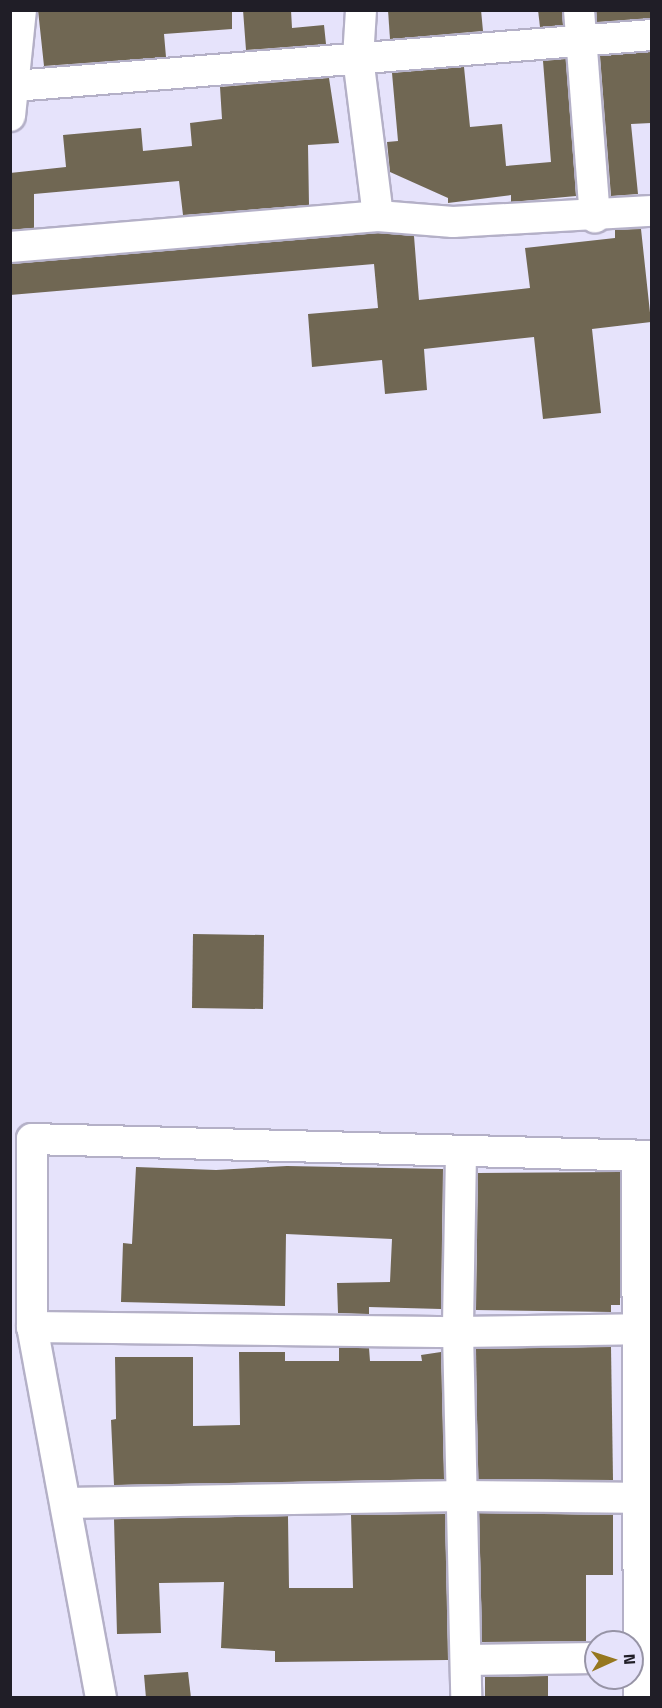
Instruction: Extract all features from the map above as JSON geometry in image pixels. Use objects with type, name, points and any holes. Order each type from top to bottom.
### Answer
[{"type":"street","points":[[10,116],[21,10]]},
{"type":"street","points":[[361,10],[358,58],[378,216]]},
{"type":"street","points":[[579,10],[595,218]]},
{"type":"street","points":[[14,86],[651,35]]},
{"type":"street","points":[[10,248],[378,216],[453,222],[595,218],[651,212]]},
{"type":"street","points":[[101,1698],[32,1327],[32,1139],[461,1153],[644,1156],[644,1498],[641,1630]]},
{"type":"street","points":[[461,1153],[458,1332],[466,1698]]},
{"type":"street","points":[[32,1327],[458,1332],[643,1329]]},
{"type":"street","points":[[66,1503],[462,1496],[644,1498]]},
{"type":"street","points":[[466,1660],[584,1658]]},
{"type":"building","points":[[38,10],[232,10],[232,29],[164,34],[166,57],[44,66]]},
{"type":"building","points":[[243,10],[291,10],[292,28],[324,25],[326,44],[246,50]]},
{"type":"building","points":[[388,10],[481,10],[483,31],[390,39]]},
{"type":"building","points":[[538,10],[562,10],[563,25],[540,27]]},
{"type":"building","points":[[596,10],[651,10],[651,18],[597,22]]},
{"type":"building","points":[[651,52],[651,123],[631,124],[638,194],[611,196],[600,56]]},
{"type":"building","points":[[566,59],[576,196],[511,202],[511,195],[448,203],[448,198],[390,172],[387,142],[398,141],[392,73],[464,67],[470,127],[502,124],[506,166],[551,162],[543,61]]},
{"type":"building","points":[[329,78],[339,143],[308,145],[309,205],[183,215],[179,181],[34,194],[34,228],[10,230],[10,173],[66,167],[63,135],[141,128],[143,151],[192,146],[190,123],[222,119],[220,87]]},
{"type":"building","points":[[641,229],[651,322],[592,329],[601,413],[543,419],[534,337],[424,349],[427,390],[385,394],[382,360],[312,367],[308,314],[378,308],[374,264],[10,295],[10,264],[378,233],[414,236],[419,300],[530,288],[525,248],[615,238],[615,230]]},
{"type":"building","points":[[193,934],[264,935],[263,1009],[192,1008]]},
{"type":"building","points":[[287,1166],[443,1169],[441,1309],[369,1307],[369,1314],[338,1313],[337,1283],[390,1282],[392,1239],[286,1234],[285,1306],[121,1302],[123,1243],[132,1244],[136,1167],[216,1170]]},
{"type":"building","points":[[620,1172],[620,1305],[611,1305],[611,1312],[476,1310],[478,1173]]},
{"type":"building","points":[[611,1347],[613,1480],[478,1479],[476,1349]]},
{"type":"building","points":[[339,1348],[369,1348],[370,1361],[422,1361],[421,1355],[441,1352],[444,1479],[114,1485],[111,1420],[116,1419],[115,1357],[193,1357],[193,1426],[240,1425],[239,1352],[285,1352],[285,1361],[339,1361]]},
{"type":"building","points":[[479,1513],[613,1515],[613,1575],[586,1575],[584,1641],[482,1642]]},
{"type":"building","points":[[445,1514],[448,1660],[275,1662],[275,1651],[221,1648],[224,1582],[159,1583],[161,1633],[117,1634],[114,1519],[288,1516],[289,1588],[353,1588],[351,1515]]},
{"type":"building","points":[[188,1672],[191,1698],[146,1698],[144,1675]]},
{"type":"building","points":[[548,1676],[548,1698],[485,1698],[485,1677]]}]
